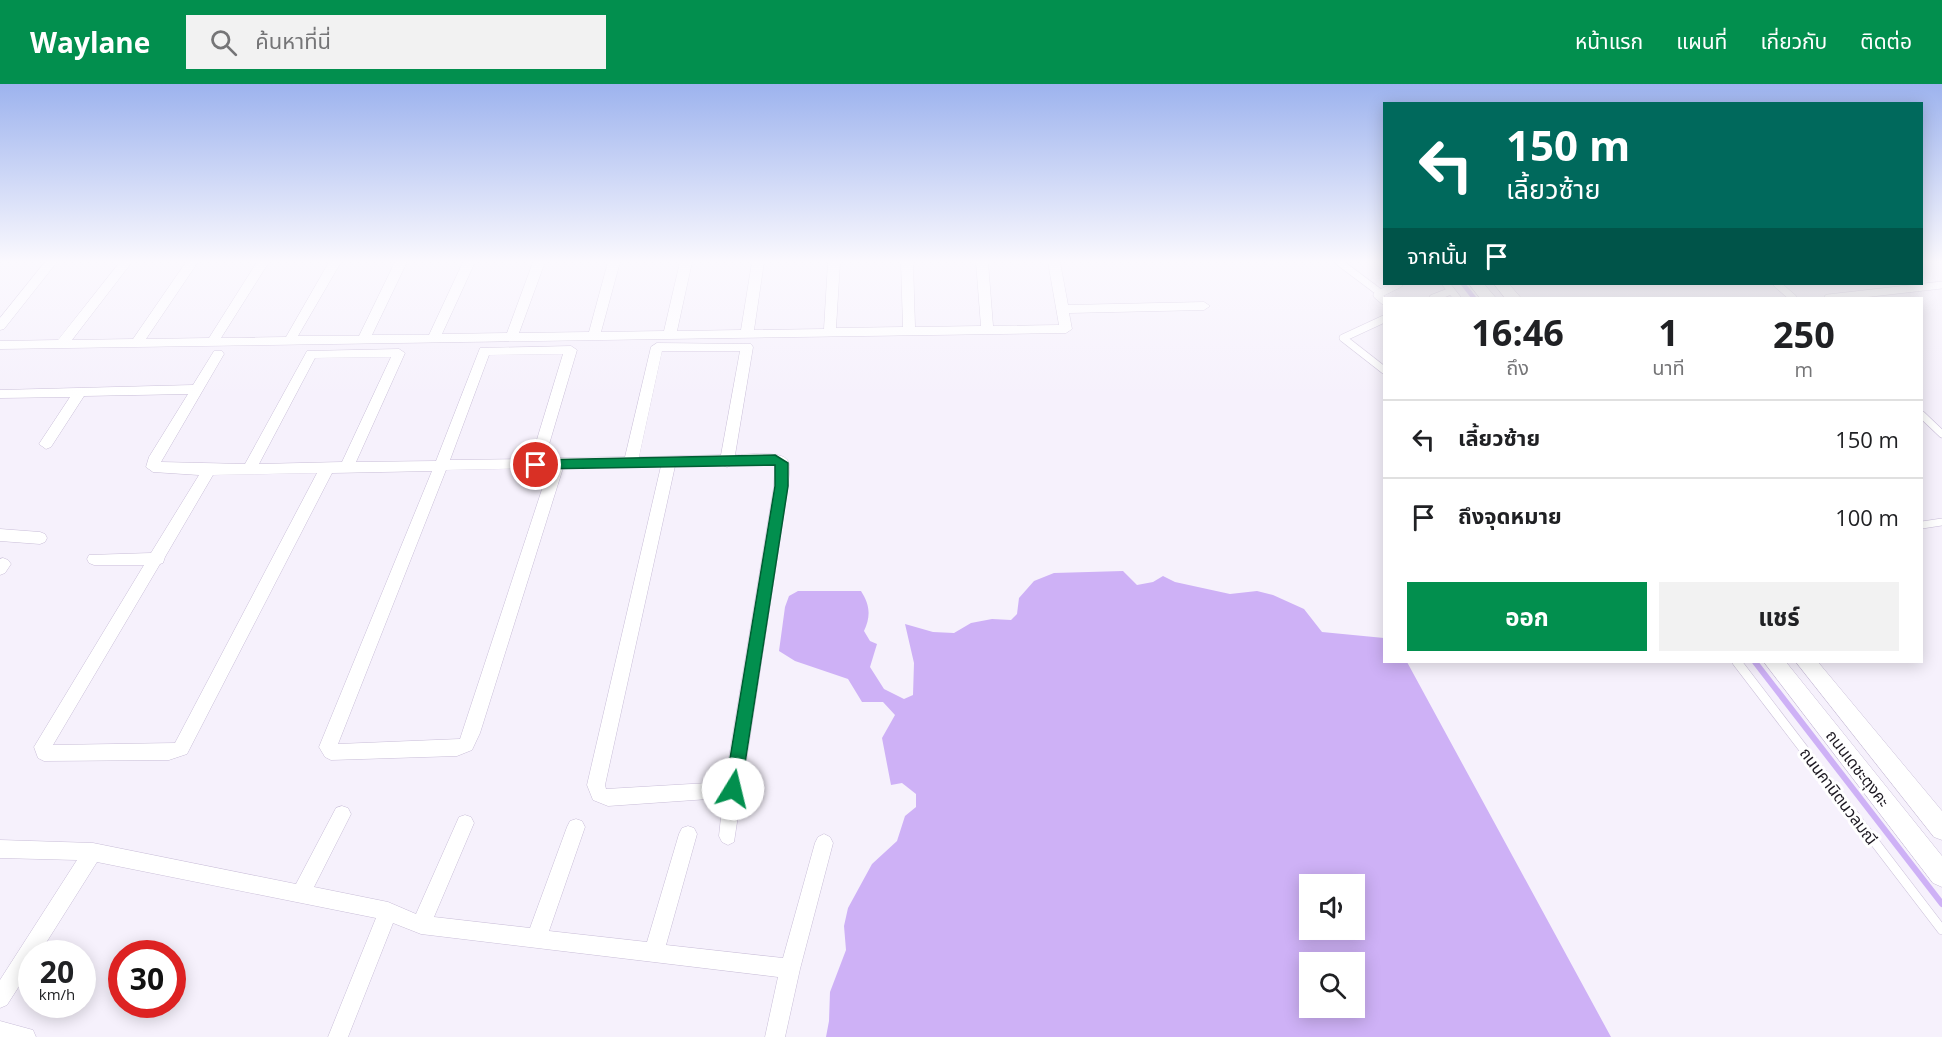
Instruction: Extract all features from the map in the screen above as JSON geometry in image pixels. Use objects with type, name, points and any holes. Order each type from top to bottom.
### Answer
[{"type":"street","points":[[0,326],[16,306]]},
{"type":"street","points":[[62,344],[91,306]]},
{"type":"street","points":[[136,343],[161,306]]},
{"type":"street","points":[[238,306],[215,348],[197,389],[156,457],[153,467],[249,470],[727,462],[775,459],[782,463],[781,486],[733,789],[728,836]]},
{"type":"street","points":[[290,340],[309,306]]},
{"type":"street","points":[[364,339],[380,306]]},
{"type":"street","points":[[434,338],[449,306]]},
{"type":"street","points":[[512,336],[523,306]]},
{"type":"street","points":[[594,335],[602,306]]},
{"type":"street","points":[[670,334],[676,306]]},
{"type":"street","points":[[747,333],[751,306]]},
{"type":"street","points":[[830,332],[831,306]]},
{"type":"street","points":[[908,306],[909,331]]},
{"type":"street","points":[[985,306],[987,330]]},
{"type":"street","points":[[0,345],[136,343],[215,348],[290,340],[1066,329],[1062,309],[1182,306]]},
{"type":"street","points":[[631,463],[657,347],[747,347],[727,462]]},
{"type":"street","points":[[536,465],[571,350],[484,351],[441,466],[328,747],[331,752],[457,748],[466,745],[472,733],[557,464]]},
{"type":"street","points":[[249,470],[311,354],[399,353],[346,468]]},
{"type":"street","points":[[0,394],[197,389]]},
{"type":"street","points":[[46,444],[80,393]]},
{"type":"street","points":[[669,463],[596,785],[599,794],[608,798],[733,789]]},
{"type":"street","points":[[209,470],[44,747],[44,753],[170,752],[181,749],[327,468]]},
{"type":"street","points":[[0,535],[40,538]]},
{"type":"street","points":[[94,559],[158,559]]},
{"type":"street","name":"ถนนเดชะตุงคะ","points":[[1775,663],[1942,874]]},
{"type":"street","name":"ถนนเดชะตุงคะ","points":[[1807,663],[1942,829]]},
{"type":"street","points":[[301,894],[342,814]]},
{"type":"street","points":[[421,925],[465,823]]},
{"type":"street","points":[[536,939],[576,827]]},
{"type":"street","points":[[654,953],[688,834]]},
{"type":"street","points":[[775,1037],[790,969],[824,843]]},
{"type":"street","points":[[0,849],[93,852],[388,911],[421,925],[790,969]]},
{"type":"street","points":[[0,998],[93,852]]},
{"type":"street","points":[[338,1037],[388,911]]},
{"type":"street","points":[[0,1031],[26,1037]]},
{"type":"lane","points":[[1381,320],[1343,338],[1383,369]]},
{"type":"lane","points":[[1923,416],[1942,434]]},
{"type":"lane","points":[[1923,525],[1942,522]]},
{"type":"lane","name":"ถนนคานิตนวลมณี","points":[[1738,663],[1942,930]]},
{"type":"shaded area","points":[[1123,571],[1137,585],[1153,582],[1163,576],[1175,582],[1230,594],[1257,591],[1273,595],[1304,609],[1322,632],[1383,638],[1383,663],[1408,663],[1611,1037],[826,1037],[830,992],[846,950],[844,926],[848,908],[872,864],[897,841],[905,816],[916,807],[916,794],[902,783],[891,785],[882,738],[895,715],[883,702],[862,702],[848,679],[795,661],[779,651],[785,607],[789,596],[798,591],[861,591],[868,611],[864,631],[870,641],[877,644],[870,667],[884,689],[904,699],[913,695],[914,663],[905,624],[933,632],[954,633],[971,623],[992,619],[1011,620],[1017,614],[1019,598],[1034,581],[1054,573]]},
{"type":"waterway","points":[[1756,663],[1942,904]]},
{"type":"route","points":[[536,465],[775,459],[782,463],[781,486],[733,789]]}]
